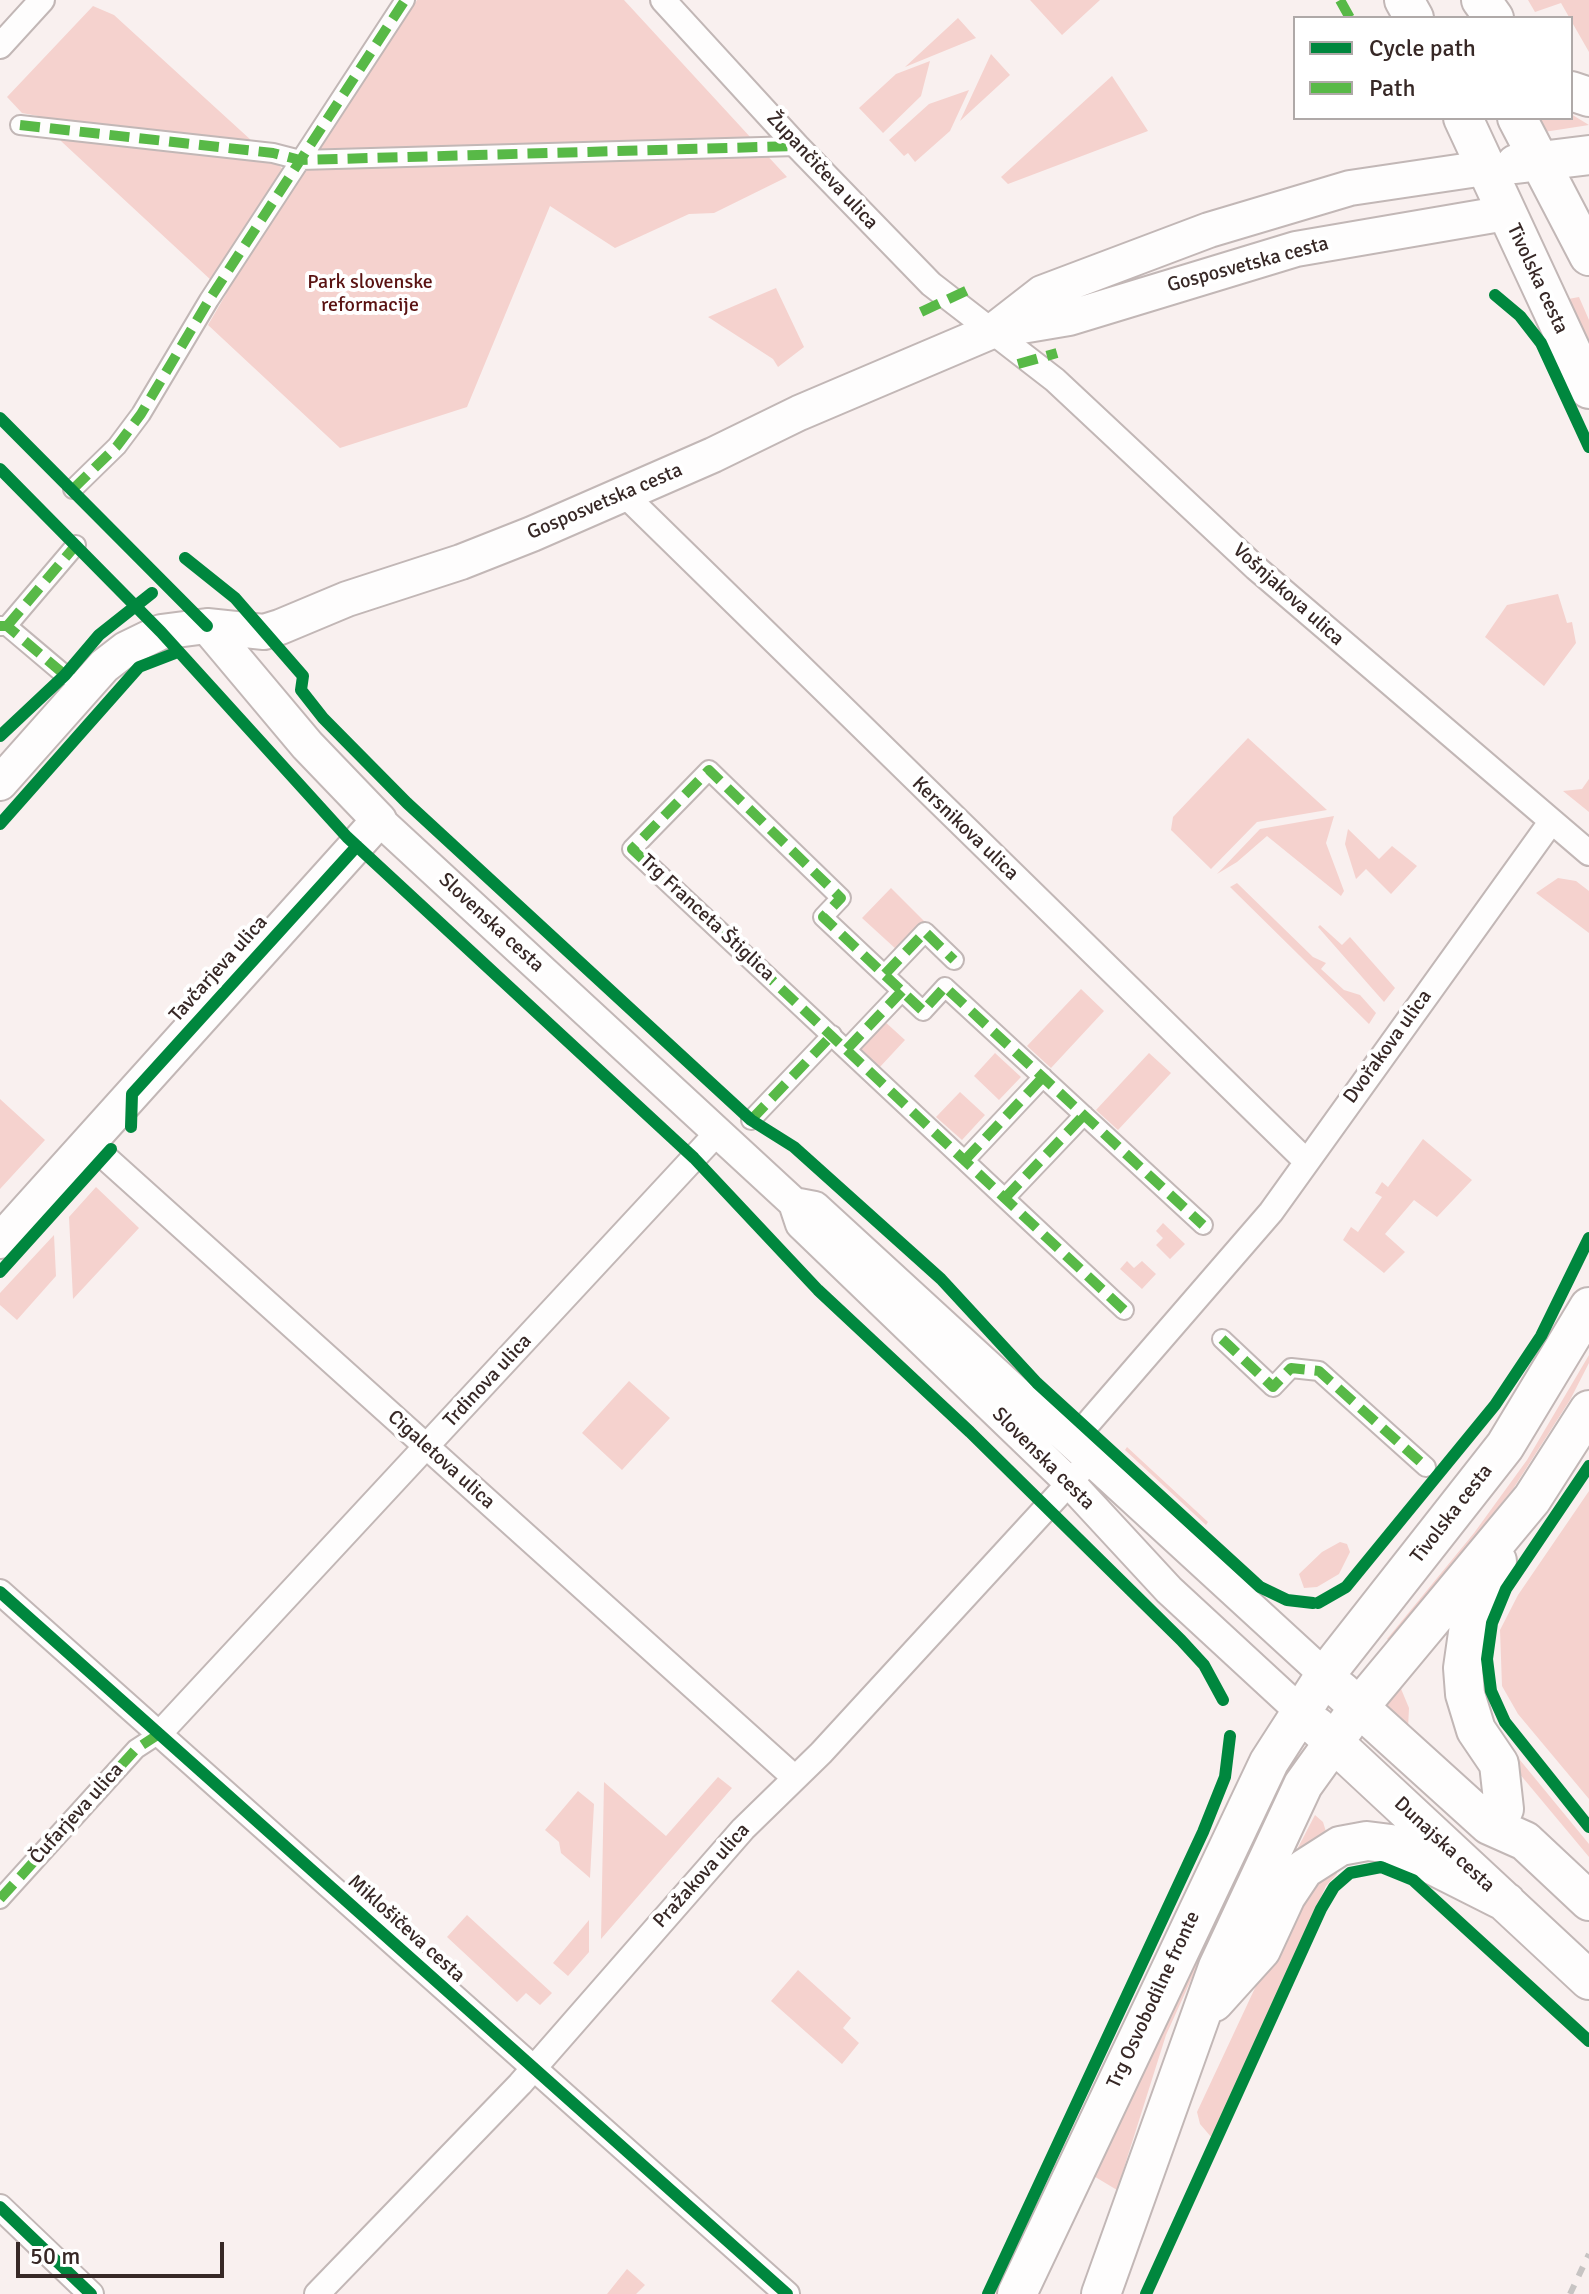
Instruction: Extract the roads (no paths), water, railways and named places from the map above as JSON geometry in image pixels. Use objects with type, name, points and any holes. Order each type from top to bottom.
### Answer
[{"type":"main road","name":"Tivolska cesta","points":[[1464,120],[1589,389]]},
{"type":"main road","points":[[1518,120],[1539,161],[1576,202],[1589,256]]},
{"type":"main road","points":[[1485,168],[1589,155]]},
{"type":"main road","name":"Gosposvetska cesta","points":[[992,331],[1042,293],[1198,233],[1350,188],[1485,168]]},
{"type":"main road","points":[[1506,213],[1576,202]]},
{"type":"main road","name":"Gosposvetska cesta","points":[[0,783],[114,657],[161,632],[207,626],[264,632],[347,599],[461,562],[625,495],[799,413],[992,331],[1069,318],[1296,249],[1506,213]]},
{"type":"main road","name":"Slovenska cesta","points":[[207,626],[307,745],[379,820]]},
{"type":"main road","name":"Tavčarjeva ulica","points":[[0,1241],[379,820]]},
{"type":"main road","name":"Tivolska cesta","points":[[1299,1710],[1485,1474],[1529,1412],[1589,1307]]},
{"type":"main road","points":[[1504,1809],[1499,1764],[1476,1730],[1467,1703],[1464,1645],[1484,1587],[1532,1499],[1589,1410]]},
{"type":"main road","points":[[1101,2294],[1218,1967],[1291,1810],[1333,1741],[1359,1707],[1532,1499]]},
{"type":"main road","points":[[1460,1585],[1442,1645],[1443,1701],[1460,1752],[1475,1777],[1504,1809],[1525,1841],[1589,1901]]},
{"type":"main road","points":[[1325,1675],[1489,1825],[1525,1841]]},
{"type":"main road","name":"Dunajska cesta","points":[[1299,1710],[1589,1980]]},
{"type":"main road","name":"Trg Osvobodilne fronte","points":[[1017,2294],[1234,1829],[1299,1710]]},
{"type":"main road","points":[[1201,2016],[1261,1950],[1286,1896],[1304,1869],[1340,1846],[1367,1841],[1391,1844],[1506,1902]]},
{"type":"street","points":[[0,46],[42,0]]},
{"type":"street","points":[[73,489],[117,446],[141,414],[300,160],[405,0]]},
{"type":"street","name":"Župančičeva ulica","points":[[663,0],[797,146],[931,284],[992,331]]},
{"type":"street","points":[[20,125],[273,153],[300,160],[797,146]]},
{"type":"street","name":"Vošnjakova ulica","points":[[992,331],[1055,380],[1303,609],[1589,853]]},
{"type":"street","name":"Kersnikova ulica","points":[[625,495],[1306,1161]]},
{"type":"street","points":[[65,675],[3,626],[76,545]]},
{"type":"street","name":"Trg Franceta Štiglica","points":[[1124,1310],[632,849],[709,770],[841,898],[823,917],[923,1011],[945,987],[1203,1225]]},
{"type":"street","name":"Slovenska cesta","points":[[379,820],[794,1203],[815,1207],[1077,1462],[1325,1675]]},
{"type":"street","name":"Dvořakova ulica","points":[[1077,1462],[1143,1362],[1223,1270],[1306,1161],[1551,822]]},
{"type":"street","points":[[885,974],[925,932],[954,960]]},
{"type":"street","points":[[847,1049],[902,991]]},
{"type":"street","points":[[751,1120],[832,1035]]},
{"type":"street","points":[[965,1160],[1043,1077]]},
{"type":"street","points":[[1005,1198],[1084,1115]]},
{"type":"street","name":"Trdinova ulica","points":[[159,1734],[428,1448],[718,1132]]},
{"type":"street","name":"Cigaletova ulica","points":[[88,1142],[795,1778]]},
{"type":"street","points":[[1222,1339],[1273,1387],[1291,1368],[1319,1371],[1426,1467]]},
{"type":"street","name":"Slovenska cesta","points":[[1077,1462],[1169,1590],[1299,1710]]},
{"type":"street","name":"Pražakova ulica","points":[[317,2294],[533,2069],[743,1829],[795,1778],[1077,1462]]},
{"type":"street","name":"Miklošičeva cesta","points":[[0,1592],[787,2294]]},
{"type":"street","name":"Čufarjeva ulica","points":[[0,1899],[136,1749],[159,1734]]},
{"type":"street","points":[[0,2207],[91,2294]]},
{"type":"railway","points":[[1570,2294],[1589,2254]]},
{"type":"park label","name":"Park slovenske reformacije","points":[[370,294]]}]
